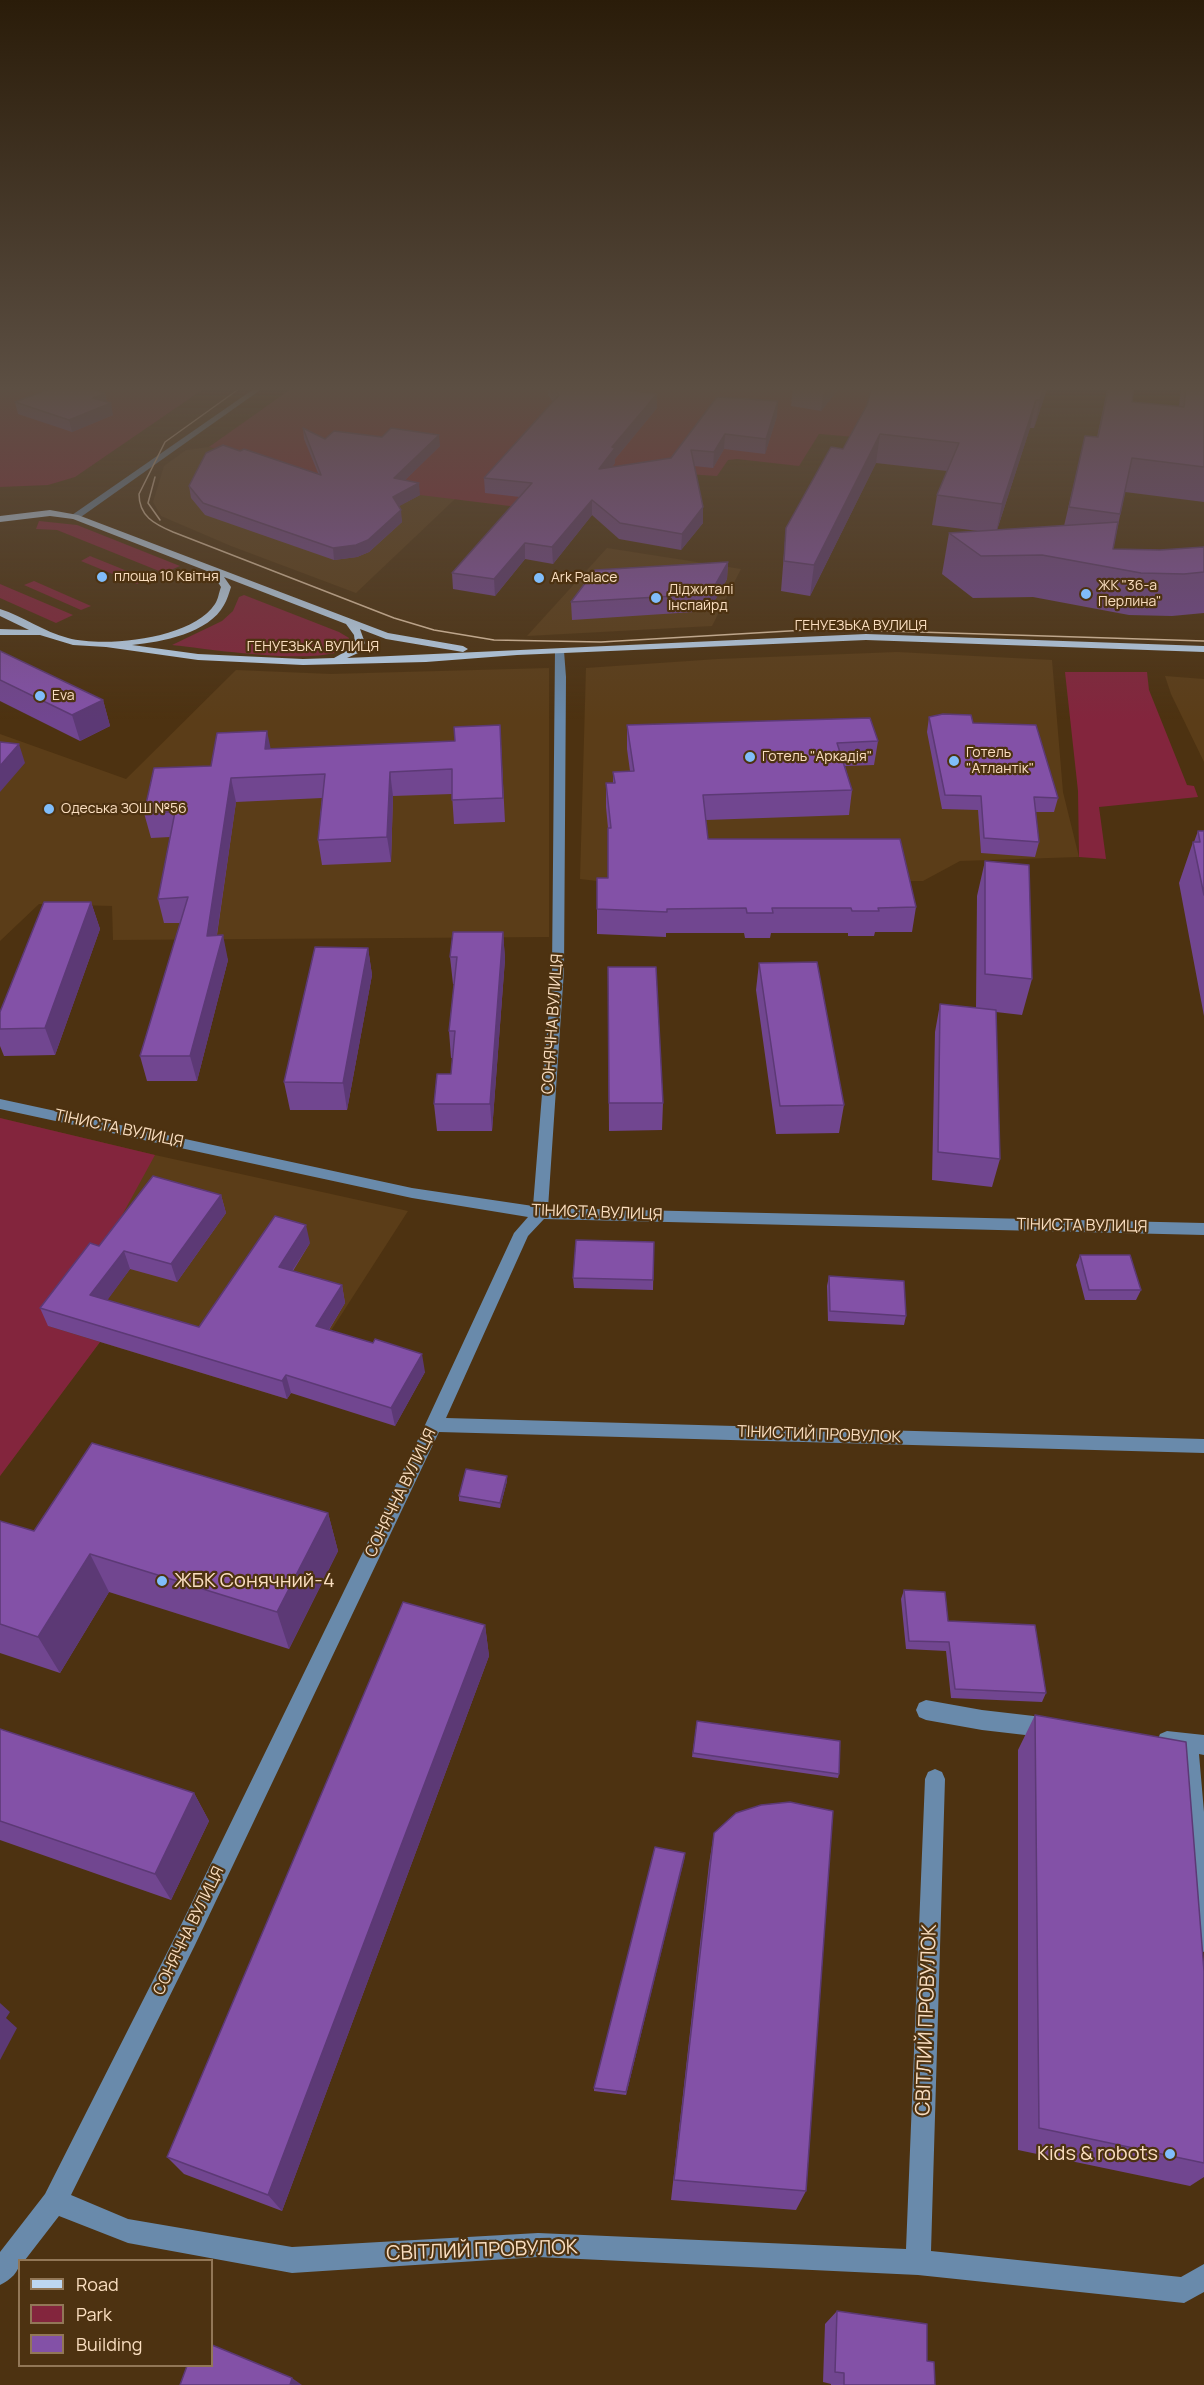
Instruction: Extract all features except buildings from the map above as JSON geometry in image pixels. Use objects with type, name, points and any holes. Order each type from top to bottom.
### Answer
[{"type":"main road","points":[[0,510],[75,517],[216,572],[226,587],[221,604],[201,621],[160,638],[110,645],[74,642],[46,634],[0,612]]},
{"type":"main road","points":[[0,519],[50,513]]},
{"type":"main road","name":"ГЕНУЕЗЬКА ВУЛИЦЯ","points":[[216,572],[350,623],[411,642],[445,648],[517,652]]},
{"type":"main road","points":[[303,662],[332,659],[354,651],[360,640],[350,623]]},
{"type":"main road","points":[[0,632],[46,634]]},
{"type":"main road","name":"ГЕНУЕЗЬКА ВУЛИЦЯ","points":[[110,645],[198,657],[303,662],[426,660],[517,652],[866,637],[1204,649]]},
{"type":"street","points":[[75,517],[103,497]]},
{"type":"street","name":"СОНЯЧНА ВУЛИЦЯ","points":[[0,2272],[54,2203],[192,1926],[434,1425],[522,1233],[540,1213],[558,970],[561,677],[559,651]]},
{"type":"street","name":"ТІНИСТА ВУЛИЦЯ","points":[[0,1104],[411,1193],[540,1213],[1204,1229]]},
{"type":"street","name":"ТІНИСТИЙ ПРОВУЛОК","points":[[434,1425],[1204,1446]]},
{"type":"street","points":[[926,1710],[982,1720],[1073,1730]]},
{"type":"street","points":[[1142,1738],[1196,1744],[1204,1941]]},
{"type":"street","name":"СВІТЛИЙ ПРОВУЛОК","points":[[918,2262],[935,1779]]},
{"type":"street","name":"СВІТЛИЙ ПРОВУЛОК","points":[[54,2203],[68,2206],[128,2231],[292,2260],[538,2245],[918,2262],[1184,2290],[1204,2277]]},
{"type":"shaded area","points":[[154,497],[455,499],[356,593],[231,546],[161,516],[153,502]]},
{"type":"shaded area","points":[[607,548],[741,569],[712,626],[527,636]]},
{"type":"shaded area","points":[[897,652],[1052,660],[1063,792],[1079,857],[960,861],[923,881],[622,884],[580,879],[586,668],[718,659]]},
{"type":"shaded area","points":[[549,668],[549,937],[113,940],[112,906],[39,904],[0,941],[0,734],[126,779],[236,670],[331,674]]},
{"type":"shaded area","points":[[1165,676],[1204,679],[1204,762],[1171,694]]},
{"type":"shaded area","points":[[0,1118],[408,1211],[287,1399],[100,1342],[0,1476]]},
{"type":"green space","points":[[439,497],[620,497],[583,515]]},
{"type":"green space","points":[[39,521],[77,525],[180,566],[164,573],[57,530],[36,529]]},
{"type":"green space","points":[[90,556],[147,579],[137,584],[81,561]]},
{"type":"green space","points":[[34,581],[91,606],[81,610],[24,585]]},
{"type":"green space","points":[[0,584],[73,615],[56,623],[0,598]]},
{"type":"green space","points":[[244,595],[339,632],[349,638],[349,645],[337,652],[318,656],[293,656],[237,653],[172,645],[222,621],[233,611],[239,597]]},
{"type":"green space","points":[[1065,672],[1147,672],[1149,690],[1187,785],[1194,786],[1198,797],[1099,807],[1106,859],[1079,857],[1078,791]]},
{"type":"green space","points":[[0,1118],[155,1155],[97,1261],[48,1326],[100,1342],[0,1476]]},
{"type":"tram line","points":[[139,497],[145,514],[160,526],[173,532],[394,618],[434,630],[494,640],[601,642],[823,629],[1204,641]]},
{"type":"tram line","points":[[150,497],[148,503],[160,520]]},
{"type":"place","name":"площа 10 Квітня","points":[[102,577]]},
{"type":"place","name":"Ark Palace","points":[[539,578]]},
{"type":"place","name":"ЖК \"36-а Перлина\"","points":[[1086,594]]},
{"type":"place","name":"Діджиталі Інспайрд","points":[[656,598]]},
{"type":"place","name":"Eva","points":[[40,696]]},
{"type":"place","name":"Готель \"Аркадія\"","points":[[750,757]]},
{"type":"place","name":"Готель \"Атлантік\"","points":[[954,761]]},
{"type":"place","name":"Одеська ЗОШ №56","points":[[49,809]]},
{"type":"place","name":"ЖБК Сонячний-4","points":[[162,1581]]},
{"type":"place","name":"Kids & robots","points":[[1170,2154]]}]
